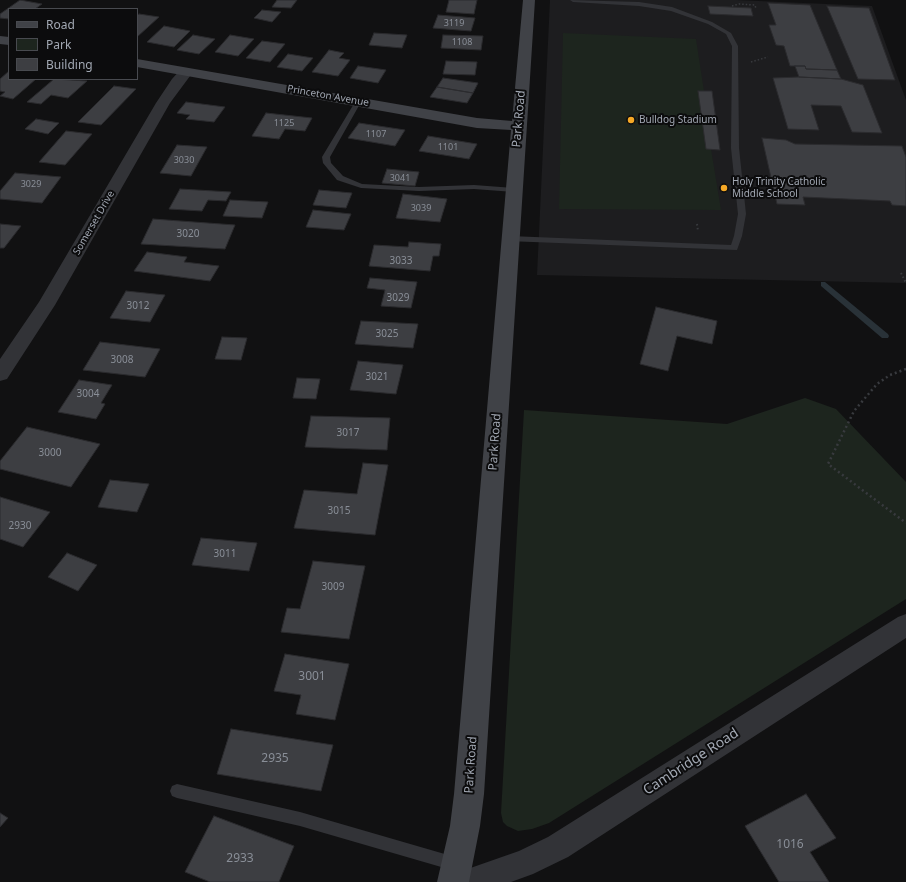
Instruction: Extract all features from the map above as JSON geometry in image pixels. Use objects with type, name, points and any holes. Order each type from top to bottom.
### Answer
[{"type":"main road","name":"Park Road","points":[[460,876],[469,794],[529,0]]},
{"type":"main road","name":"Princeton Avenue","points":[[138,63],[482,124],[519,126]]},
{"type":"street","name":"Somerset Drive","points":[[0,374],[46,305],[163,103],[177,82],[186,72]]},
{"type":"street","name":"Cambridge Road","points":[[460,876],[523,864],[558,847],[906,625]]},
{"type":"lane","points":[[510,239],[734,248],[738,236],[742,214],[735,148],[735,46],[728,33],[710,23],[672,9],[639,4],[574,0]]},
{"type":"lane","points":[[358,102],[326,158],[327,163],[340,178],[361,186],[420,189],[474,187],[514,190]]},
{"type":"lane","points":[[177,791],[300,819],[460,876]]},
{"type":"path","points":[[732,6],[739,4],[756,5],[756,9]]},
{"type":"path","points":[[902,273],[906,283]]},
{"type":"path","points":[[906,368],[890,375],[877,384],[854,411],[828,464],[906,523]]},
{"type":"shaded area","name":"Holy Trinity Catholic Middle School","points":[[550,0],[736,0],[872,6],[906,100],[906,283],[537,275]]},
{"type":"green space","name":"Bulldog Stadium","points":[[563,33],[696,39],[704,91],[698,91],[706,149],[711,149],[721,210],[559,209]]},
{"type":"green space","points":[[805,398],[836,409],[906,482],[906,599],[549,823],[532,829],[518,831],[507,826],[503,822],[501,813],[524,410],[727,424]]},
{"type":"building","points":[[20,0],[42,4],[36,8],[9,8]]},
{"type":"building","points":[[277,0],[297,0],[291,8],[272,7]]},
{"type":"building","points":[[449,0],[477,0],[474,14],[446,12]]},
{"type":"building","points":[[768,3],[810,5],[837,70],[806,69],[805,66],[790,66],[784,46],[776,45],[769,25],[776,25]]},
{"type":"building","points":[[708,6],[751,8],[753,16],[710,14]]},
{"type":"building","points":[[827,6],[869,8],[895,80],[858,79]]},
{"type":"building","points":[[8,8],[8,19],[0,18],[0,14]]},
{"type":"building","points":[[262,10],[281,12],[272,22],[254,18]]},
{"type":"building","points":[[139,14],[159,17],[138,36]]},
{"type":"building","points":[[438,15],[475,18],[471,31],[433,28]]},
{"type":"building","points":[[164,26],[190,31],[174,47],[147,42]]},
{"type":"building","points":[[374,33],[407,35],[402,48],[369,45]]},
{"type":"building","points":[[193,35],[215,39],[199,54],[177,50]]},
{"type":"building","points":[[230,35],[254,39],[238,56],[215,52]]},
{"type":"building","points":[[443,35],[483,36],[481,50],[441,48]]},
{"type":"building","points":[[262,41],[285,44],[270,62],[246,58]]},
{"type":"building","points":[[329,50],[344,53],[339,58],[350,60],[338,76],[312,72]]},
{"type":"building","points":[[288,54],[313,58],[302,71],[277,67]]},
{"type":"building","points":[[446,61],[477,62],[475,75],[443,74]]},
{"type":"building","points":[[358,66],[386,70],[378,83],[350,78]]},
{"type":"building","points":[[795,66],[805,66],[806,69],[837,70],[841,79],[799,77]]},
{"type":"building","points":[[8,72],[8,80],[35,80],[13,99],[0,96],[5,92],[0,91],[0,79]]},
{"type":"building","points":[[799,77],[841,79],[863,85],[882,133],[852,132],[841,106],[811,105],[819,130],[788,129],[773,78]]},
{"type":"building","points":[[443,78],[478,83],[473,93],[437,87]]},
{"type":"building","points":[[53,80],[87,81],[68,98],[51,95],[41,104],[27,102]]},
{"type":"building","points":[[114,86],[136,89],[101,125],[78,122]]},
{"type":"building","points":[[437,87],[473,93],[467,103],[430,97]]},
{"type":"building","points":[[698,91],[712,91],[720,150],[706,149]]},
{"type":"building","points":[[186,102],[225,107],[214,122],[186,119],[190,115],[177,113]]},
{"type":"building","points":[[266,113],[312,118],[305,131],[285,129],[279,139],[252,136]]},
{"type":"building","points":[[36,119],[59,123],[48,134],[25,129]]},
{"type":"building","points":[[359,123],[405,130],[395,146],[348,138]]},
{"type":"building","points":[[66,131],[92,134],[65,165],[39,162]]},
{"type":"building","points":[[428,136],[477,144],[469,159],[419,151]]},
{"type":"building","points":[[762,138],[786,140],[795,144],[902,146],[906,157],[906,206],[892,205],[890,201],[803,197],[805,205],[777,204]]},
{"type":"building","points":[[177,145],[207,147],[191,176],[160,173]]},
{"type":"building","points":[[387,169],[419,172],[415,186],[382,183]]},
{"type":"building","points":[[15,173],[61,177],[42,203],[0,199],[0,191]]},
{"type":"building","points":[[180,189],[231,192],[226,201],[208,200],[202,211],[169,209]]},
{"type":"building","points":[[319,190],[352,193],[346,208],[313,205]]},
{"type":"building","points":[[403,194],[447,199],[440,222],[396,218]]},
{"type":"building","points":[[230,200],[268,202],[262,218],[223,216]]},
{"type":"building","points":[[313,210],[351,214],[344,230],[306,227]]},
{"type":"building","points":[[153,219],[235,225],[225,249],[141,244]]},
{"type":"building","points":[[0,224],[21,226],[4,248],[0,248]]},
{"type":"building","points":[[409,242],[441,244],[439,256],[433,256],[430,271],[369,266],[374,245],[408,247]]},
{"type":"building","points":[[147,252],[187,257],[184,262],[219,266],[210,281],[134,271]]},
{"type":"building","points":[[370,278],[417,282],[411,308],[381,306],[385,290],[367,288]]},
{"type":"building","points":[[126,291],[165,295],[150,322],[110,318]]},
{"type":"building","points":[[656,307],[717,321],[712,344],[677,336],[668,371],[640,364]]},
{"type":"building","points":[[361,321],[418,324],[413,348],[355,344]]},
{"type":"building","points":[[222,337],[247,338],[241,360],[215,359]]},
{"type":"building","points":[[100,342],[160,349],[145,377],[83,370]]},
{"type":"building","points":[[358,361],[403,365],[396,394],[350,390]]},
{"type":"building","points":[[297,378],[320,379],[316,399],[293,398]]},
{"type":"building","points":[[79,380],[112,385],[101,403],[105,404],[96,419],[58,412]]},
{"type":"building","points":[[311,416],[390,418],[387,450],[305,447]]},
{"type":"building","points":[[27,427],[100,444],[71,487],[0,469],[0,461]]},
{"type":"building","points":[[363,463],[388,465],[375,535],[294,528],[304,490],[357,494]]},
{"type":"building","points":[[110,480],[149,484],[137,512],[98,507]]},
{"type":"building","points":[[0,497],[50,512],[23,547],[0,539]]},
{"type":"building","points":[[201,538],[257,543],[249,571],[192,565]]},
{"type":"building","points":[[67,553],[97,565],[78,591],[48,577]]},
{"type":"building","points":[[313,561],[365,566],[349,639],[281,632],[287,608],[300,609]]},
{"type":"building","points":[[285,654],[349,664],[335,720],[296,714],[301,695],[274,691]]},
{"type":"building","points":[[231,729],[333,745],[321,791],[217,774]]},
{"type":"building","points":[[806,794],[836,838],[810,852],[829,882],[779,882],[745,826]]},
{"type":"building","points":[[0,813],[8,818],[0,827]]},
{"type":"building","points":[[214,816],[294,846],[279,882],[210,882],[185,872]]},
{"type":"waterway","points":[[823,284],[885,336]]},
{"type":"place","name":"Bulldog Stadium","points":[[631,120]]},
{"type":"place","name":"Holy Trinity Catholic Middle School","points":[[724,188]]}]
